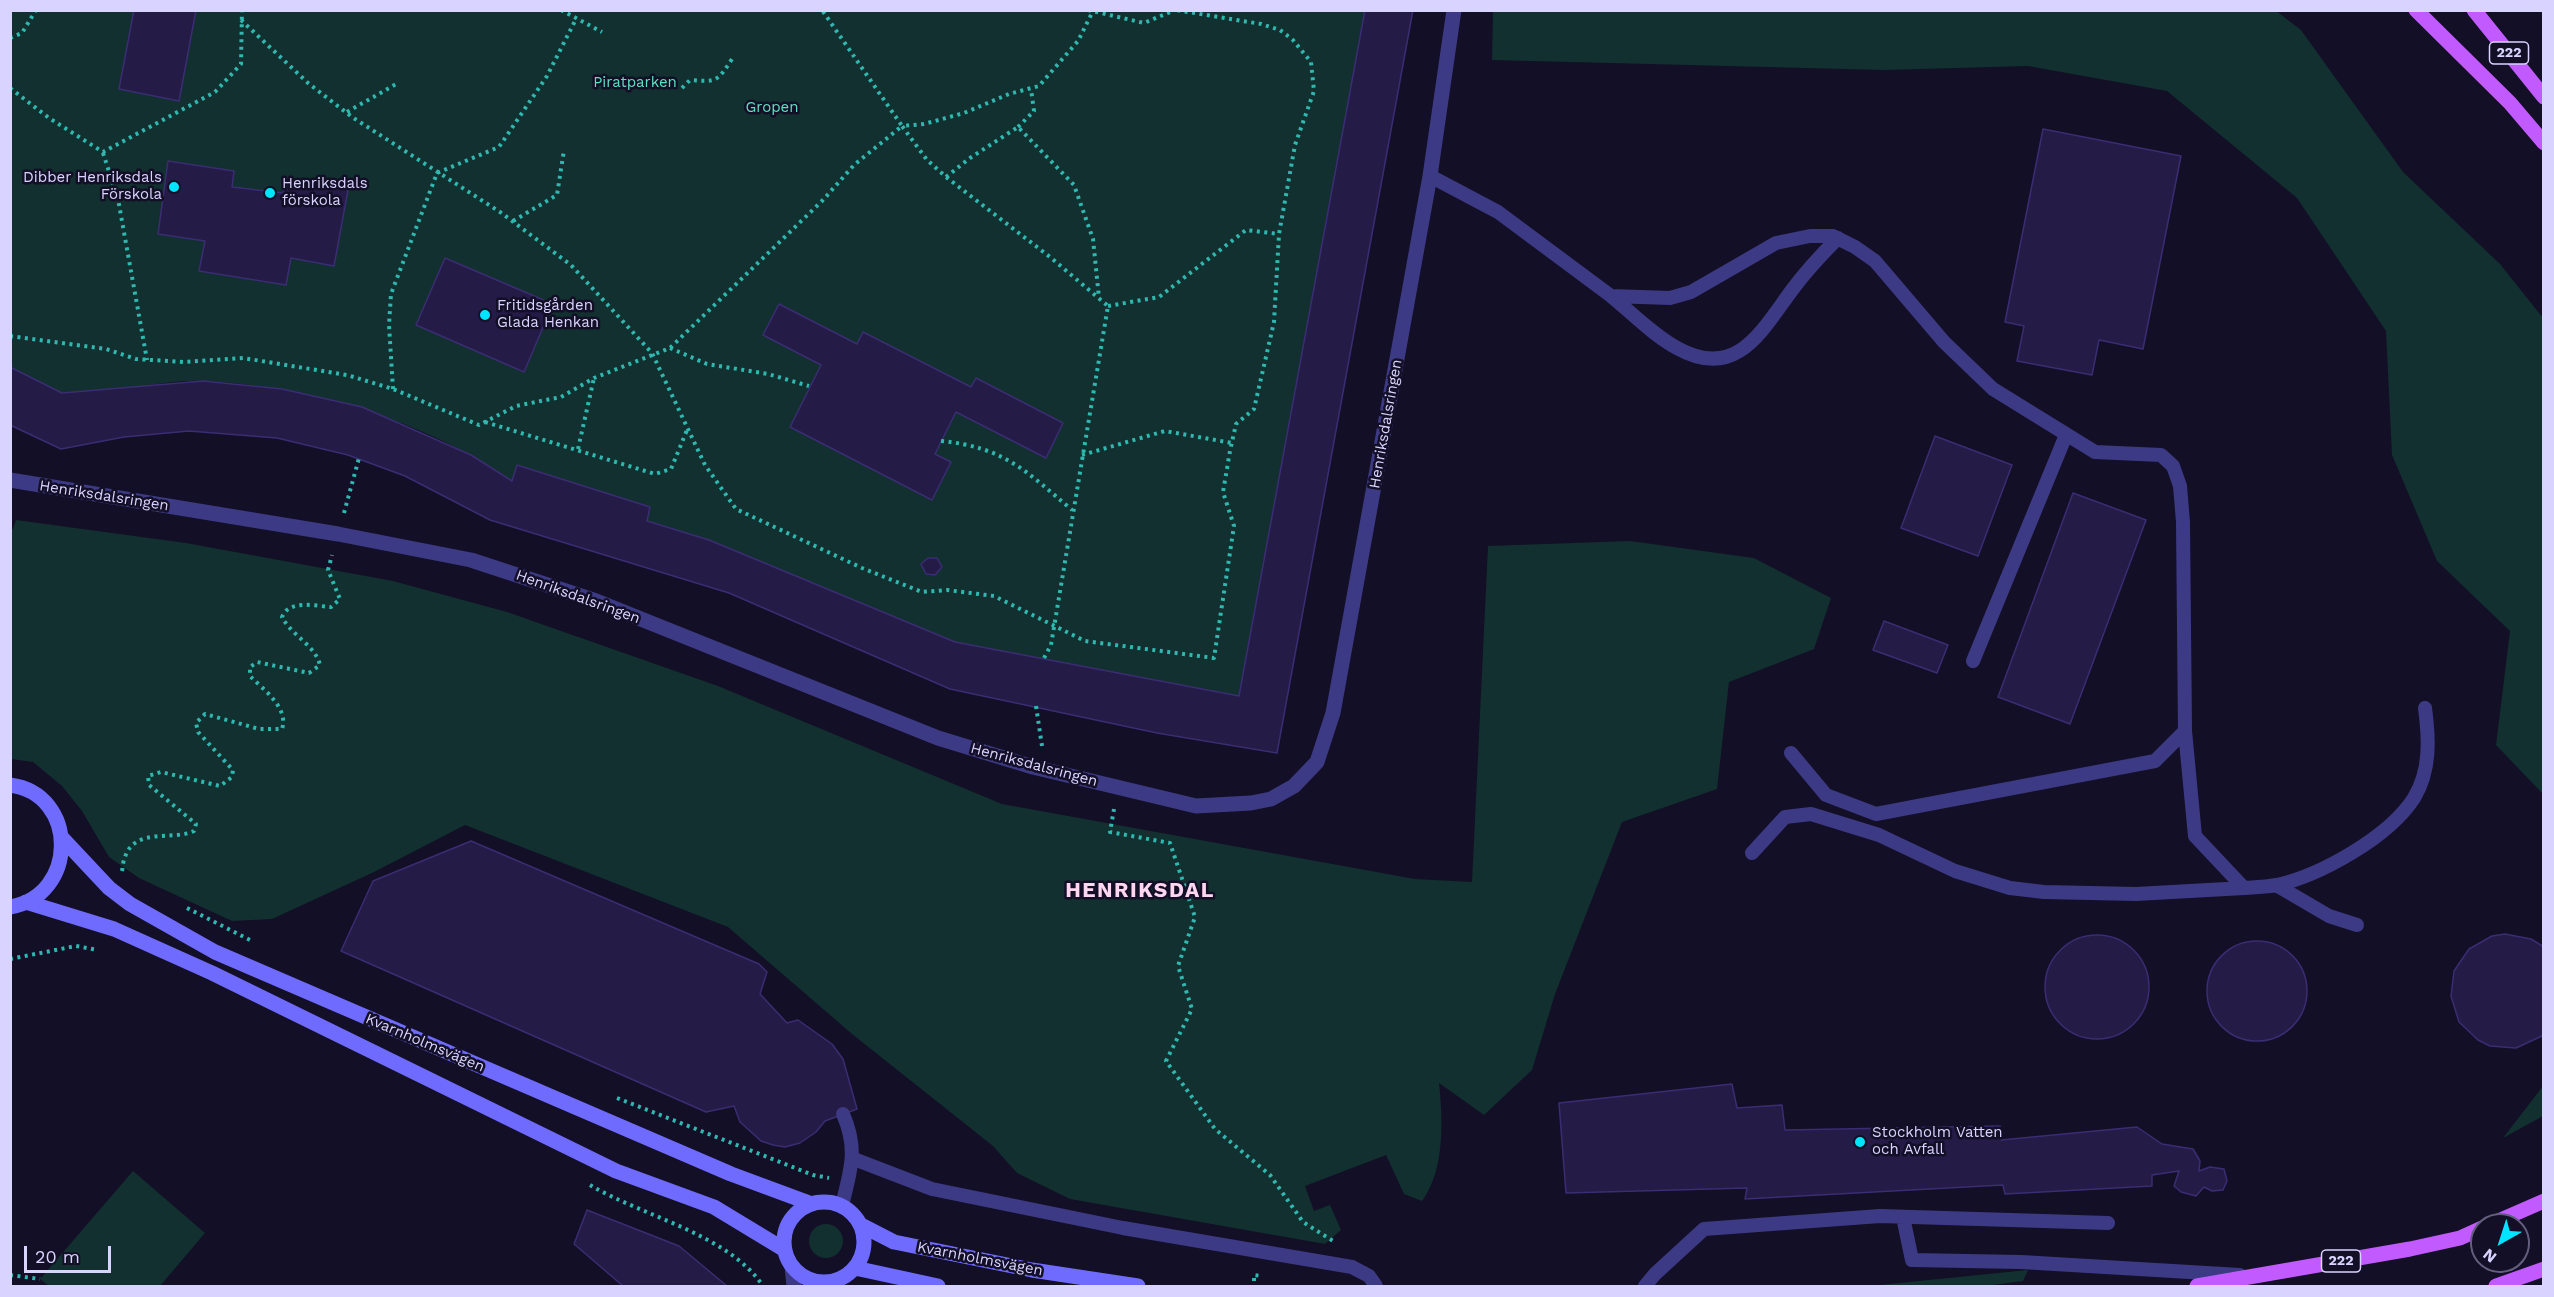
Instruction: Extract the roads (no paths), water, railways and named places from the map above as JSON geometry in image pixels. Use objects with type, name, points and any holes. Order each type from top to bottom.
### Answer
[{"type":"main road","points":[[2416,10],[2510,103],[2544,143]]},
{"type":"main road","name":"222","points":[[2474,10],[2544,97]]},
{"type":"main road","points":[[2516,1213],[2544,1201]]},
{"type":"main road","name":"222","points":[[2197,1287],[2410,1249],[2460,1238],[2470,1233]]},
{"type":"main road","points":[[2496,1287],[2544,1269]]},
{"type":"street","name":"Henriksdalsringen","points":[[10,480],[338,534],[471,560],[596,602],[938,738],[1033,767],[1196,806],[1251,803],[1271,799],[1294,786],[1317,762],[1333,713],[1430,176],[1454,10]]},
{"type":"street","name":"Kvarnholmsvägen","points":[[10,785],[20,786],[41,798],[56,817],[63,839],[116,893],[158,921],[215,952],[731,1174],[812,1204]]},
{"type":"street","points":[[10,907],[27,902],[44,891],[56,876],[63,858],[63,839]]},
{"type":"street","name":"Kvarnholmsvägen","points":[[27,902],[114,929],[212,973],[616,1171],[714,1206],[785,1250]]},
{"type":"street","points":[[792,1266],[804,1278],[833,1284],[855,1268],[862,1252],[864,1239],[861,1225],[853,1214],[842,1206],[827,1202],[812,1204],[797,1211],[789,1223],[785,1250],[792,1266],[794,1287]]},
{"type":"street","name":"Kvarnholmsvägen","points":[[861,1225],[894,1242],[1032,1270],[1138,1287]]},
{"type":"street","points":[[855,1268],[938,1287]]},
{"type":"lane","points":[[1430,176],[1498,212],[1611,296],[1676,348],[1711,360],[1730,357],[1747,348],[1759,336],[1815,261],[1838,238]]},
{"type":"lane","points":[[1611,296],[1670,298],[1690,292],[1776,243],[1810,236],[1838,238],[1875,261],[1944,342],[1994,388],[2095,452],[2118,455],[2147,452],[2161,455],[2173,466],[2180,486],[2183,522],[2185,731],[2195,836],[2244,888]]},
{"type":"lane","points":[[1973,661],[2066,435]]},
{"type":"lane","points":[[1752,853],[1785,818],[1811,814],[1879,835],[1955,871],[2010,888],[2044,892],[2136,894],[2276,885],[2339,860],[2384,831],[2414,798],[2430,744],[2425,708]]},
{"type":"lane","points":[[1791,753],[1826,795],[1876,814],[2155,761],[2185,731]]},
{"type":"lane","points":[[2276,885],[2329,916],[2357,925]]},
{"type":"lane","points":[[842,1206],[854,1159],[849,1128],[843,1114]]},
{"type":"lane","points":[[854,1159],[932,1189],[1123,1228],[1352,1267],[1369,1276],[1376,1287]]},
{"type":"lane","points":[[1903,1217],[1912,1260],[2021,1262],[2260,1276]]},
{"type":"lane","points":[[1645,1287],[1654,1274],[1704,1229],[1903,1217],[2108,1223]]},
{"type":"place","name":"Dibber Henriksdals Förskola","points":[[174,187]]},
{"type":"place","name":"Henriksdals förskola","points":[[270,193]]},
{"type":"place","name":"Fritidsgården Glada Henkan","points":[[485,315]]},
{"type":"place","name":"Stockholm Vatten och Avfall","points":[[1860,1142]]},
{"type":"district","name":"HENRIKSDAL","points":[[1140,891]]},
{"type":"park label","name":"Piratparken","points":[[635,83]]},
{"type":"park label","name":"Gropen","points":[[772,108]]}]
